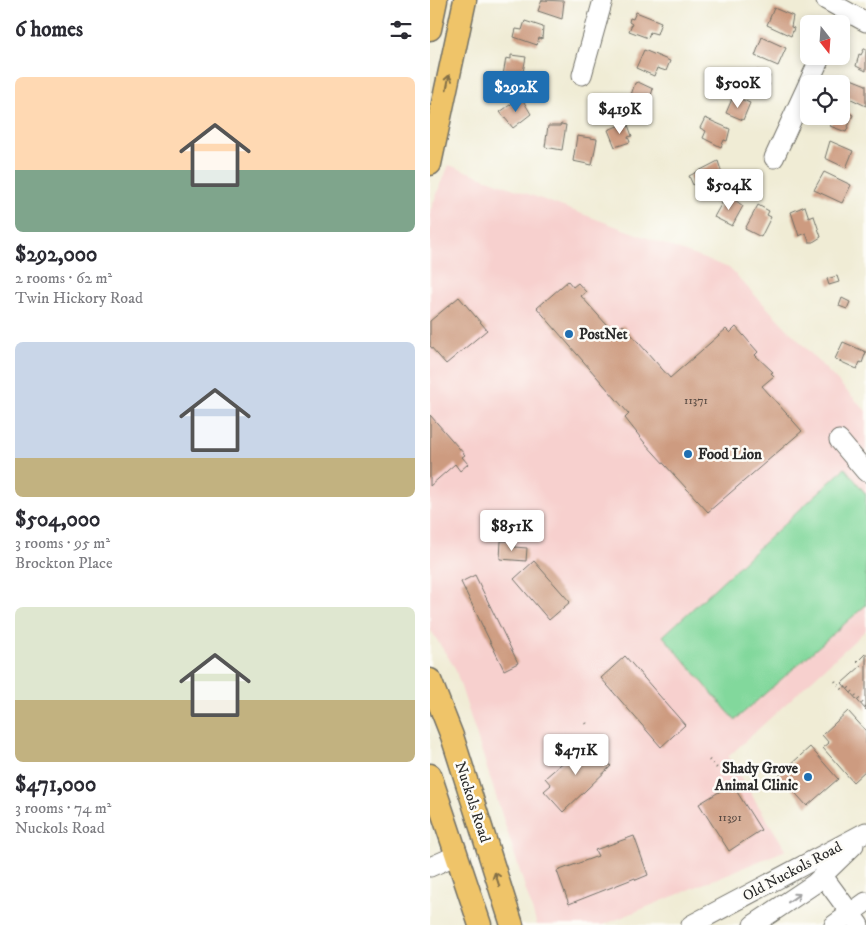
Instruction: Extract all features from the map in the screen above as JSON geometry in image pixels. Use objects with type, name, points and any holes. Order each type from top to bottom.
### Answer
[{"type":"main road","points":[[430,29],[436,0]]},
{"type":"main road","points":[[430,164],[465,0]]},
{"type":"main road","name":"Nuckols Road","points":[[430,680],[452,736],[512,925]]},
{"type":"main road","points":[[430,776],[480,925]]},
{"type":"street","points":[[582,75],[603,0]]},
{"type":"street","points":[[826,0],[866,22]]},
{"type":"street","points":[[774,158],[817,65]]},
{"type":"street","points":[[840,440],[866,472]]},
{"type":"street","name":"Old Nuckols Road","points":[[754,925],[791,901],[822,876],[866,833]]},
{"type":"street","name":"Old Nuckols Road","points":[[691,925],[866,833]]},
{"type":"street","points":[[430,867],[457,856]]},
{"type":"street","points":[[822,876],[854,919]]},
{"type":"street","points":[[834,925],[854,919],[866,902]]},
{"type":"path","points":[[835,681],[843,690],[847,686],[866,708]]},
{"type":"path","points":[[586,723],[589,727]]},
{"type":"path","points":[[709,760],[718,768]]},
{"type":"shaded area","points":[[449,165],[729,268],[866,411],[866,630],[728,757],[786,850],[603,925],[537,925],[455,668],[430,629],[430,211]]},
{"type":"green space","points":[[845,468],[866,494],[866,605],[735,720],[663,636]]},
{"type":"building","points":[[542,0],[564,1],[562,19],[538,11]]},
{"type":"building","points":[[774,8],[793,16],[791,27],[794,28],[791,36],[767,25]]},
{"type":"building","points":[[636,12],[661,22],[657,34],[650,32],[648,38],[629,31],[632,24],[629,22],[630,18],[633,19]]},
{"type":"building","points":[[525,21],[543,27],[542,39],[539,38],[537,45],[514,37],[516,29],[522,30]]},
{"type":"building","points":[[762,37],[786,48],[778,66],[755,56]]},
{"type":"building","points":[[864,49],[866,49],[866,71],[856,66],[859,54],[861,55]]},
{"type":"building","points":[[644,50],[670,61],[666,71],[657,68],[654,76],[636,68]]},
{"type":"building","points":[[511,55],[526,57],[522,77],[503,75],[506,58],[511,59]]},
{"type":"building","points":[[757,70],[770,76],[767,83],[770,84],[767,90],[764,89],[761,94],[744,86],[751,72],[755,74]]},
{"type":"building","points":[[851,79],[866,85],[866,106],[850,98]]},
{"type":"building","points":[[638,82],[653,89],[647,108],[629,101],[635,83]]},
{"type":"building","points":[[521,97],[531,114],[513,128],[500,112]]},
{"type":"building","points":[[738,98],[750,103],[743,120],[726,113],[732,99],[736,101]]},
{"type":"building","points":[[705,118],[730,129],[727,141],[724,140],[721,147],[703,138],[706,131],[700,128]]},
{"type":"building","points":[[627,122],[632,136],[628,137],[630,142],[615,147],[608,130]]},
{"type":"building","points":[[561,124],[566,125],[562,150],[545,147],[548,126],[560,126]]},
{"type":"building","points":[[830,125],[849,125],[846,132]]},
{"type":"building","points":[[577,136],[597,139],[592,165],[573,161]]},
{"type":"building","points":[[830,141],[853,151],[846,168],[825,158]]},
{"type":"building","points":[[718,161],[724,180],[703,189],[699,183],[693,185],[689,176]]},
{"type":"building","points":[[824,172],[851,185],[842,203],[814,190]]},
{"type":"building","points":[[727,194],[743,206],[732,226],[714,217]]},
{"type":"building","points":[[758,205],[769,211],[767,215],[771,217],[761,237],[745,229]]},
{"type":"building","points":[[805,206],[809,218],[814,216],[821,237],[813,242],[809,242],[806,233],[799,236],[791,212]]},
{"type":"building","points":[[837,276],[839,282],[829,285],[827,279]]},
{"type":"building","points":[[568,281],[573,287],[578,283],[586,292],[581,296],[614,333],[623,325],[670,378],[726,329],[730,333],[736,327],[758,352],[755,355],[773,372],[771,373],[774,376],[762,386],[802,431],[708,512],[644,442],[625,418],[629,414],[537,308]]},
{"type":"building","points":[[459,297],[487,330],[446,364],[430,346],[430,321]]},
{"type":"building","points":[[842,298],[850,302],[847,309],[839,306]]},
{"type":"building","points":[[843,342],[866,352],[862,363],[860,362],[857,369],[835,359]]},
{"type":"building","points":[[430,415],[465,455],[462,457],[468,464],[460,471],[455,464],[430,486]]},
{"type":"building","points":[[501,541],[514,541],[514,547],[527,548],[526,561],[500,559]]},
{"type":"building","points":[[534,561],[570,602],[549,620],[514,579]]},
{"type":"building","points":[[475,575],[518,663],[504,670],[461,582]]},
{"type":"building","points":[[866,653],[866,710],[842,683],[861,666],[857,662]]},
{"type":"building","points":[[625,656],[685,725],[661,747],[601,678]]},
{"type":"building","points":[[848,711],[866,731],[866,770],[853,782],[823,748],[829,743],[822,735]]},
{"type":"building","points":[[588,741],[611,766],[563,812],[544,791],[551,785],[545,778]]},
{"type":"building","name":"Shady Grove Animal Clinic","points":[[810,747],[838,779],[807,806],[779,775]]},
{"type":"building","points":[[732,784],[761,830],[729,851],[699,804]]},
{"type":"building","points":[[634,836],[648,875],[636,880],[635,878],[569,904],[557,871],[598,856],[595,850]]},
{"type":"place","name":"PostNet","points":[[569,334]]},
{"type":"place","name":"Food Lion","points":[[688,454]]},
{"type":"place","name":"Shady Grove Animal Clinic","points":[[808,777]]}]
